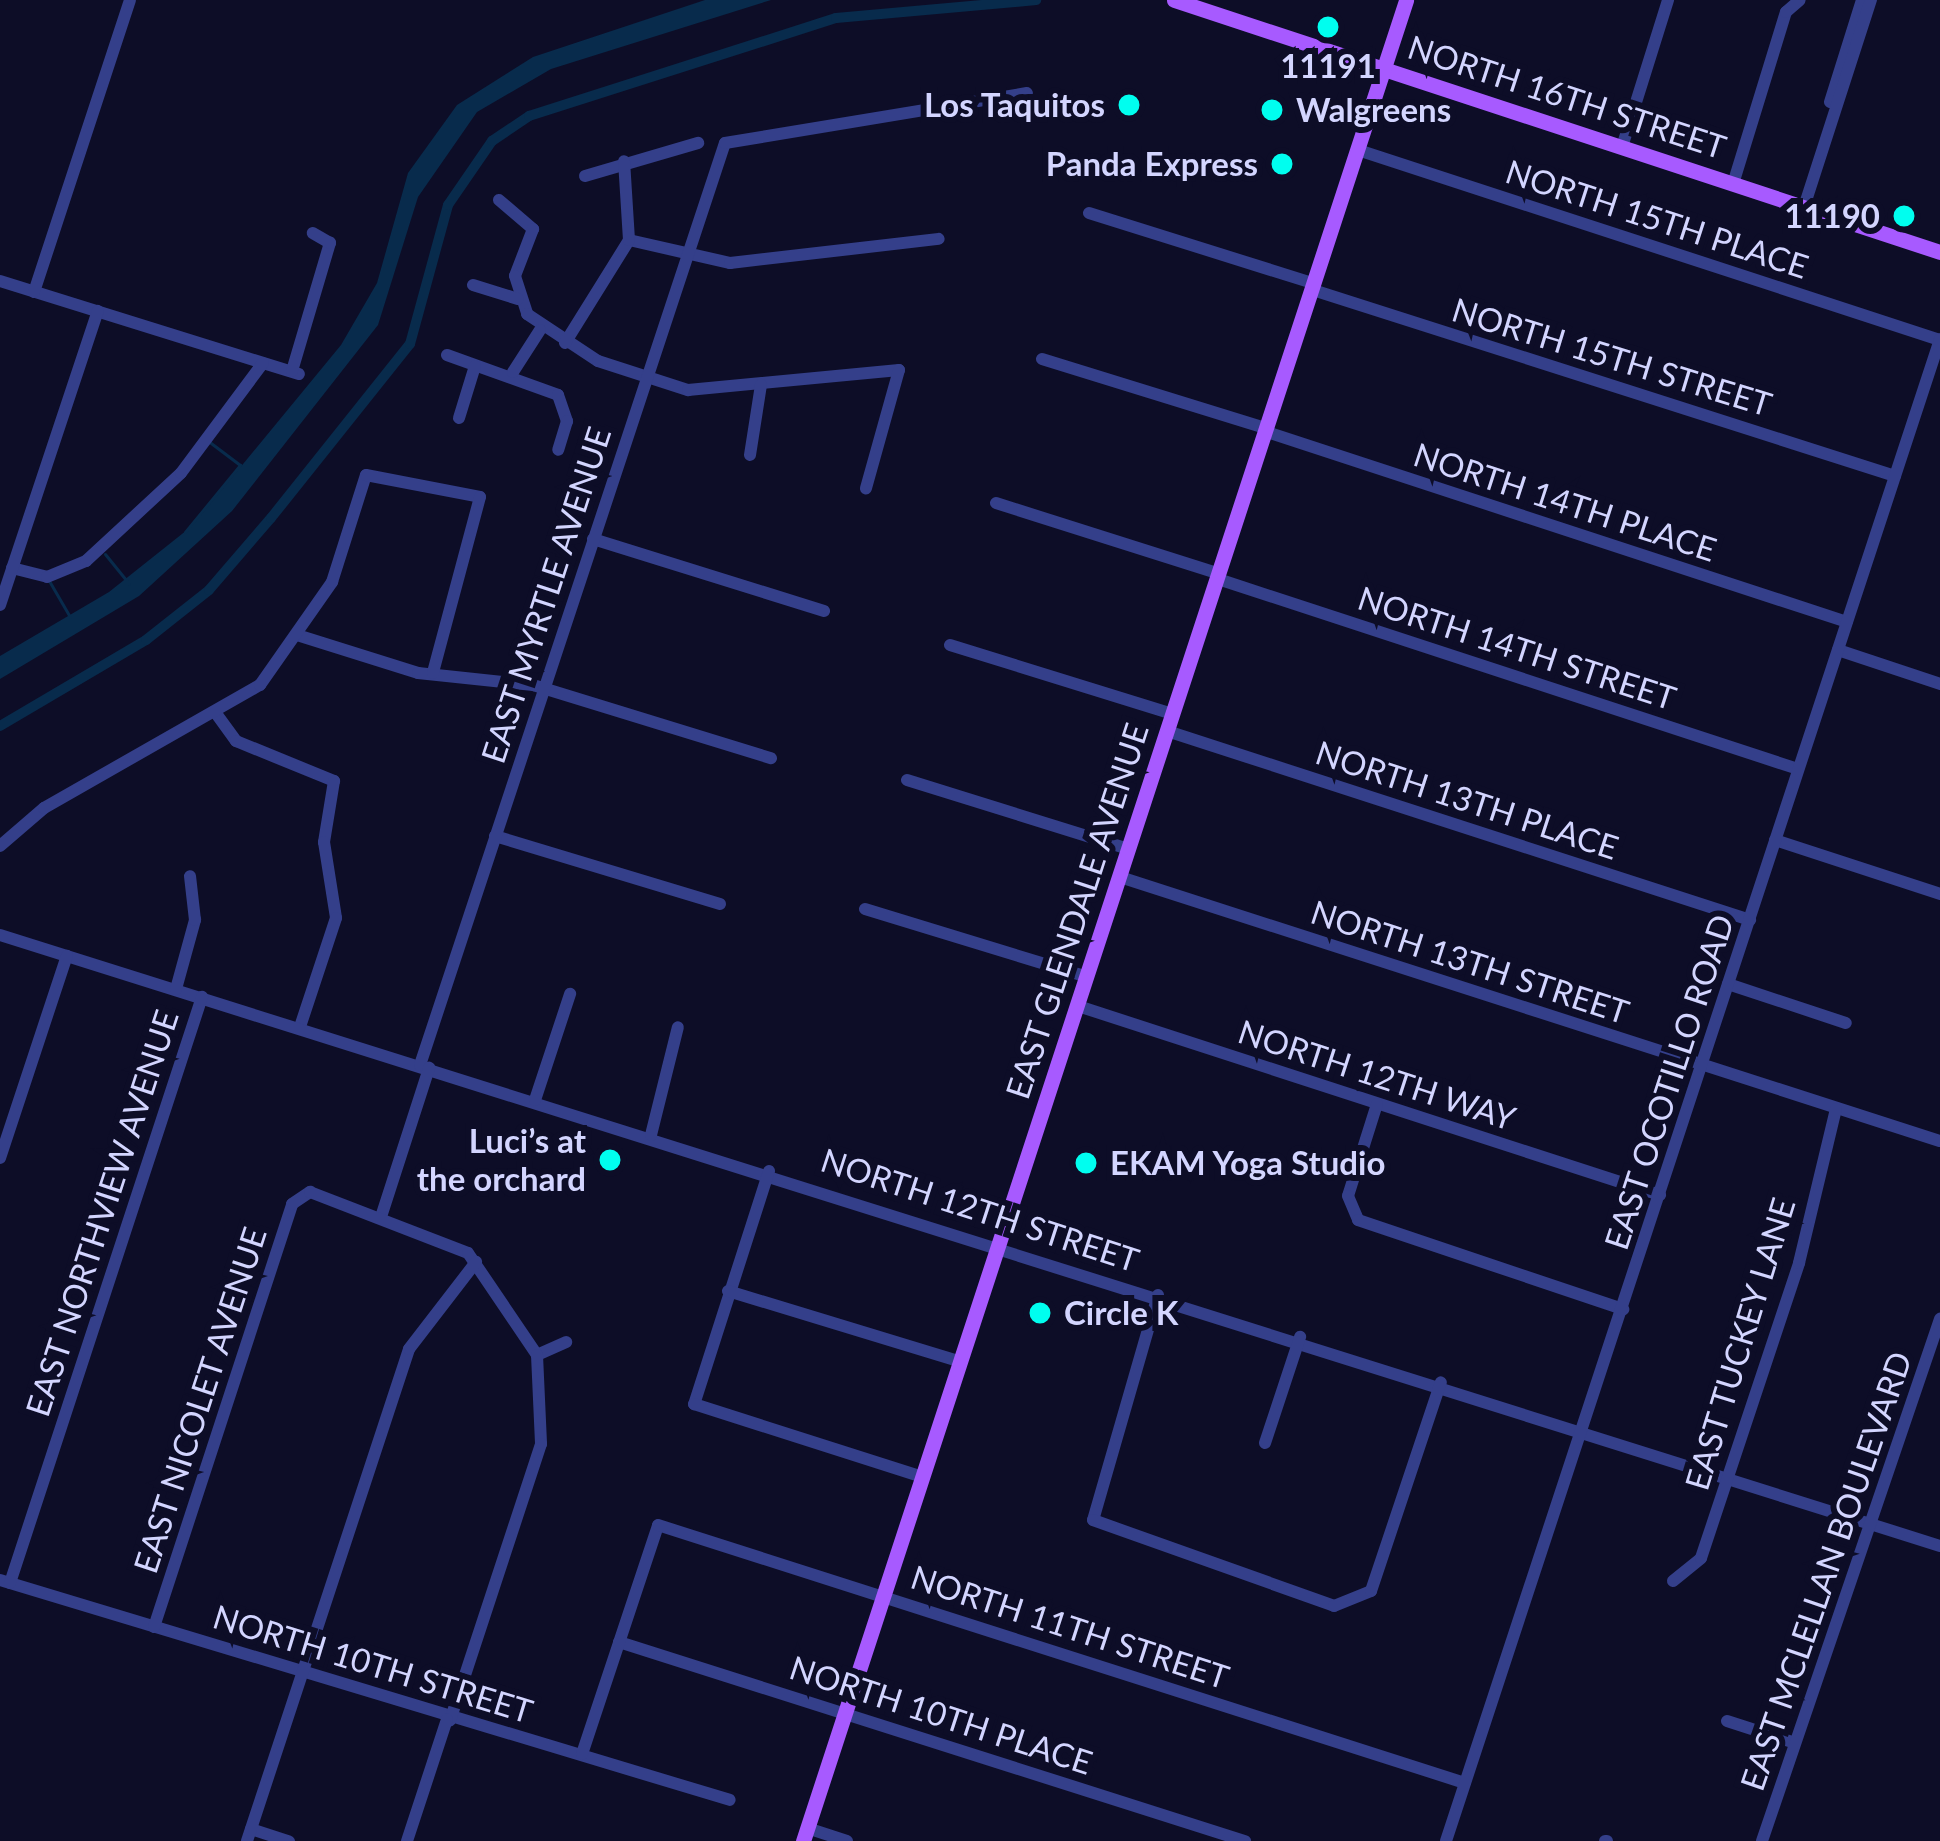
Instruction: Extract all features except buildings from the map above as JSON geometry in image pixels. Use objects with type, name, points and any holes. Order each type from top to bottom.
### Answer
[{"type":"main road","name":"NORTH 16TH STREET","points":[[1174,0],[1940,252]]},
{"type":"main road","name":"EAST GLENDALE AVENUE","points":[[805,1835],[1406,0]]},
{"type":"street","points":[[34,292],[130,0]]},
{"type":"street","points":[[1622,147],[1669,0]]},
{"type":"street","points":[[1733,184],[1782,6],[1800,0]]},
{"type":"street","points":[[1804,207],[1866,0]]},
{"type":"street","name":"EAST MYRTLE AVENUE","points":[[381,1217],[495,836],[724,143],[1027,93]]},
{"type":"street","points":[[585,176],[698,143]]},
{"type":"street","name":"NORTH 15TH PLACE","points":[[1358,150],[1940,339]]},
{"type":"street","points":[[565,343],[629,240],[624,161]]},
{"type":"street","points":[[499,200],[533,229],[518,299]]},
{"type":"street","name":"NORTH 15TH STREET","points":[[1089,214],[1895,476]]},
{"type":"street","points":[[0,281],[296,373],[330,242],[313,233]]},
{"type":"street","points":[[629,240],[730,262],[939,239]]},
{"type":"street","points":[[473,285],[518,299],[540,330],[565,343],[645,378],[688,390],[899,370],[866,488]]},
{"type":"street","points":[[0,604],[98,311]]},
{"type":"street","points":[[513,372],[540,330]]},
{"type":"street","name":"EAST OCOTILLO ROAD","points":[[1446,1841],[1940,339]]},
{"type":"street","points":[[446,356],[513,372],[566,405],[558,450]]},
{"type":"street","name":"NORTH 14TH PLACE","points":[[1042,359],[1847,622]]},
{"type":"street","points":[[12,568],[47,577],[86,561],[182,473],[263,363]]},
{"type":"street","points":[[459,418],[476,365]]},
{"type":"street","points":[[750,455],[761,385]]},
{"type":"street","points":[[0,846],[44,808],[260,686],[332,582],[343,519],[367,476],[480,497],[433,673]]},
{"type":"street","name":"NORTH 14TH STREET","points":[[996,503],[1798,769]]},
{"type":"street","points":[[593,539],[824,611]]},
{"type":"street","points":[[297,635],[433,673],[544,688],[771,758]]},
{"type":"street","points":[[950,645],[1173,714]]},
{"type":"street","points":[[1838,650],[1940,684]]},
{"type":"street","points":[[215,712],[236,741],[334,782],[324,842],[336,918],[300,1027]]},
{"type":"street","name":"NORTH 13TH PLACE","points":[[1168,731],[1750,920]]},
{"type":"street","points":[[907,780],[1130,849]]},
{"type":"street","points":[[495,836],[720,904]]},
{"type":"street","points":[[1775,840],[1940,894]]},
{"type":"street","name":"EAST NORTHVIEW AVENUE","points":[[176,989],[195,920],[190,876]]},
{"type":"street","name":"NORTH 13TH STREET","points":[[1120,877],[1940,1142]]},
{"type":"street","points":[[865,909],[1087,977]]},
{"type":"street","name":"NORTH 12TH STREET","points":[[0,935],[1300,1337],[1940,1546]]},
{"type":"street","points":[[0,1158],[67,956]]},
{"type":"street","points":[[1728,985],[1846,1023]]},
{"type":"street","points":[[535,1100],[570,994]]},
{"type":"street","name":"EAST NORTHVIEW AVENUE","points":[[5,1581],[202,997]]},
{"type":"street","name":"NORTH 12TH WAY","points":[[1078,1006],[1660,1196]]},
{"type":"street","points":[[651,1135],[678,1027]]},
{"type":"street","points":[[1377,1104],[1348,1196],[1358,1220],[1623,1309]]},
{"type":"street","name":"EAST TUCKEY LANE","points":[[1673,1581],[1701,1558],[1836,1109]]},
{"type":"street","points":[[769,1171],[694,1404],[923,1477]]},
{"type":"street","name":"EAST NICOLET AVENUE","points":[[154,1627],[300,1192],[381,1217]]},
{"type":"street","points":[[381,1217],[476,1262],[537,1355],[541,1444],[407,1841]]},
{"type":"street","points":[[289,1841],[249,1835],[410,1349],[476,1262]]},
{"type":"street","points":[[728,1291],[961,1362]]},
{"type":"street","points":[[1158,1295],[1091,1509],[1103,1530],[1334,1606],[1364,1598],[1441,1382]]},
{"type":"street","name":"EAST MCLELLAN BOULEVARD","points":[[1762,1841],[1940,1319]]},
{"type":"street","points":[[1265,1443],[1300,1337]]},
{"type":"street","points":[[537,1355],[566,1342]]},
{"type":"street","name":"NORTH 11TH STREET","points":[[619,1642],[658,1525],[1465,1783]]},
{"type":"street","name":"NORTH 10TH STREET","points":[[5,1581],[448,1719],[730,1800]]},
{"type":"street","points":[[582,1754],[619,1642]]},
{"type":"street","name":"NORTH 10TH PLACE","points":[[619,1642],[1245,1841]]},
{"type":"street","points":[[1727,1721],[1795,1743]]},
{"type":"street","points":[[805,1835],[847,1841]]},
{"type":"water","points":[[705,0],[771,0],[551,69],[477,112],[418,197],[378,325],[232,511],[139,596],[0,679],[0,656],[109,592],[192,526],[341,345],[377,283],[408,173],[457,105],[533,57]]},
{"type":"waterway","points":[[0,726],[146,640],[209,590],[271,518],[410,344],[448,205],[492,141],[529,116],[836,18],[1036,0]]},
{"type":"waterway","points":[[185,532],[240,465],[209,442]]},
{"type":"waterway","points":[[105,554],[129,584]]},
{"type":"waterway","points":[[48,579],[70,617]]},
{"type":"place","name":"11191","points":[[1328,27]]},
{"type":"place","name":"Los Taquitos","points":[[1129,105]]},
{"type":"place","name":"Walgreens","points":[[1272,110]]},
{"type":"place","name":"Panda Express","points":[[1282,164]]},
{"type":"place","name":"11190","points":[[1904,216]]},
{"type":"place","name":"Luci’s at the orchard","points":[[610,1160]]},
{"type":"place","name":"EKAM Yoga Studio","points":[[1086,1163]]},
{"type":"place","name":"Circle K","points":[[1040,1313]]}]
